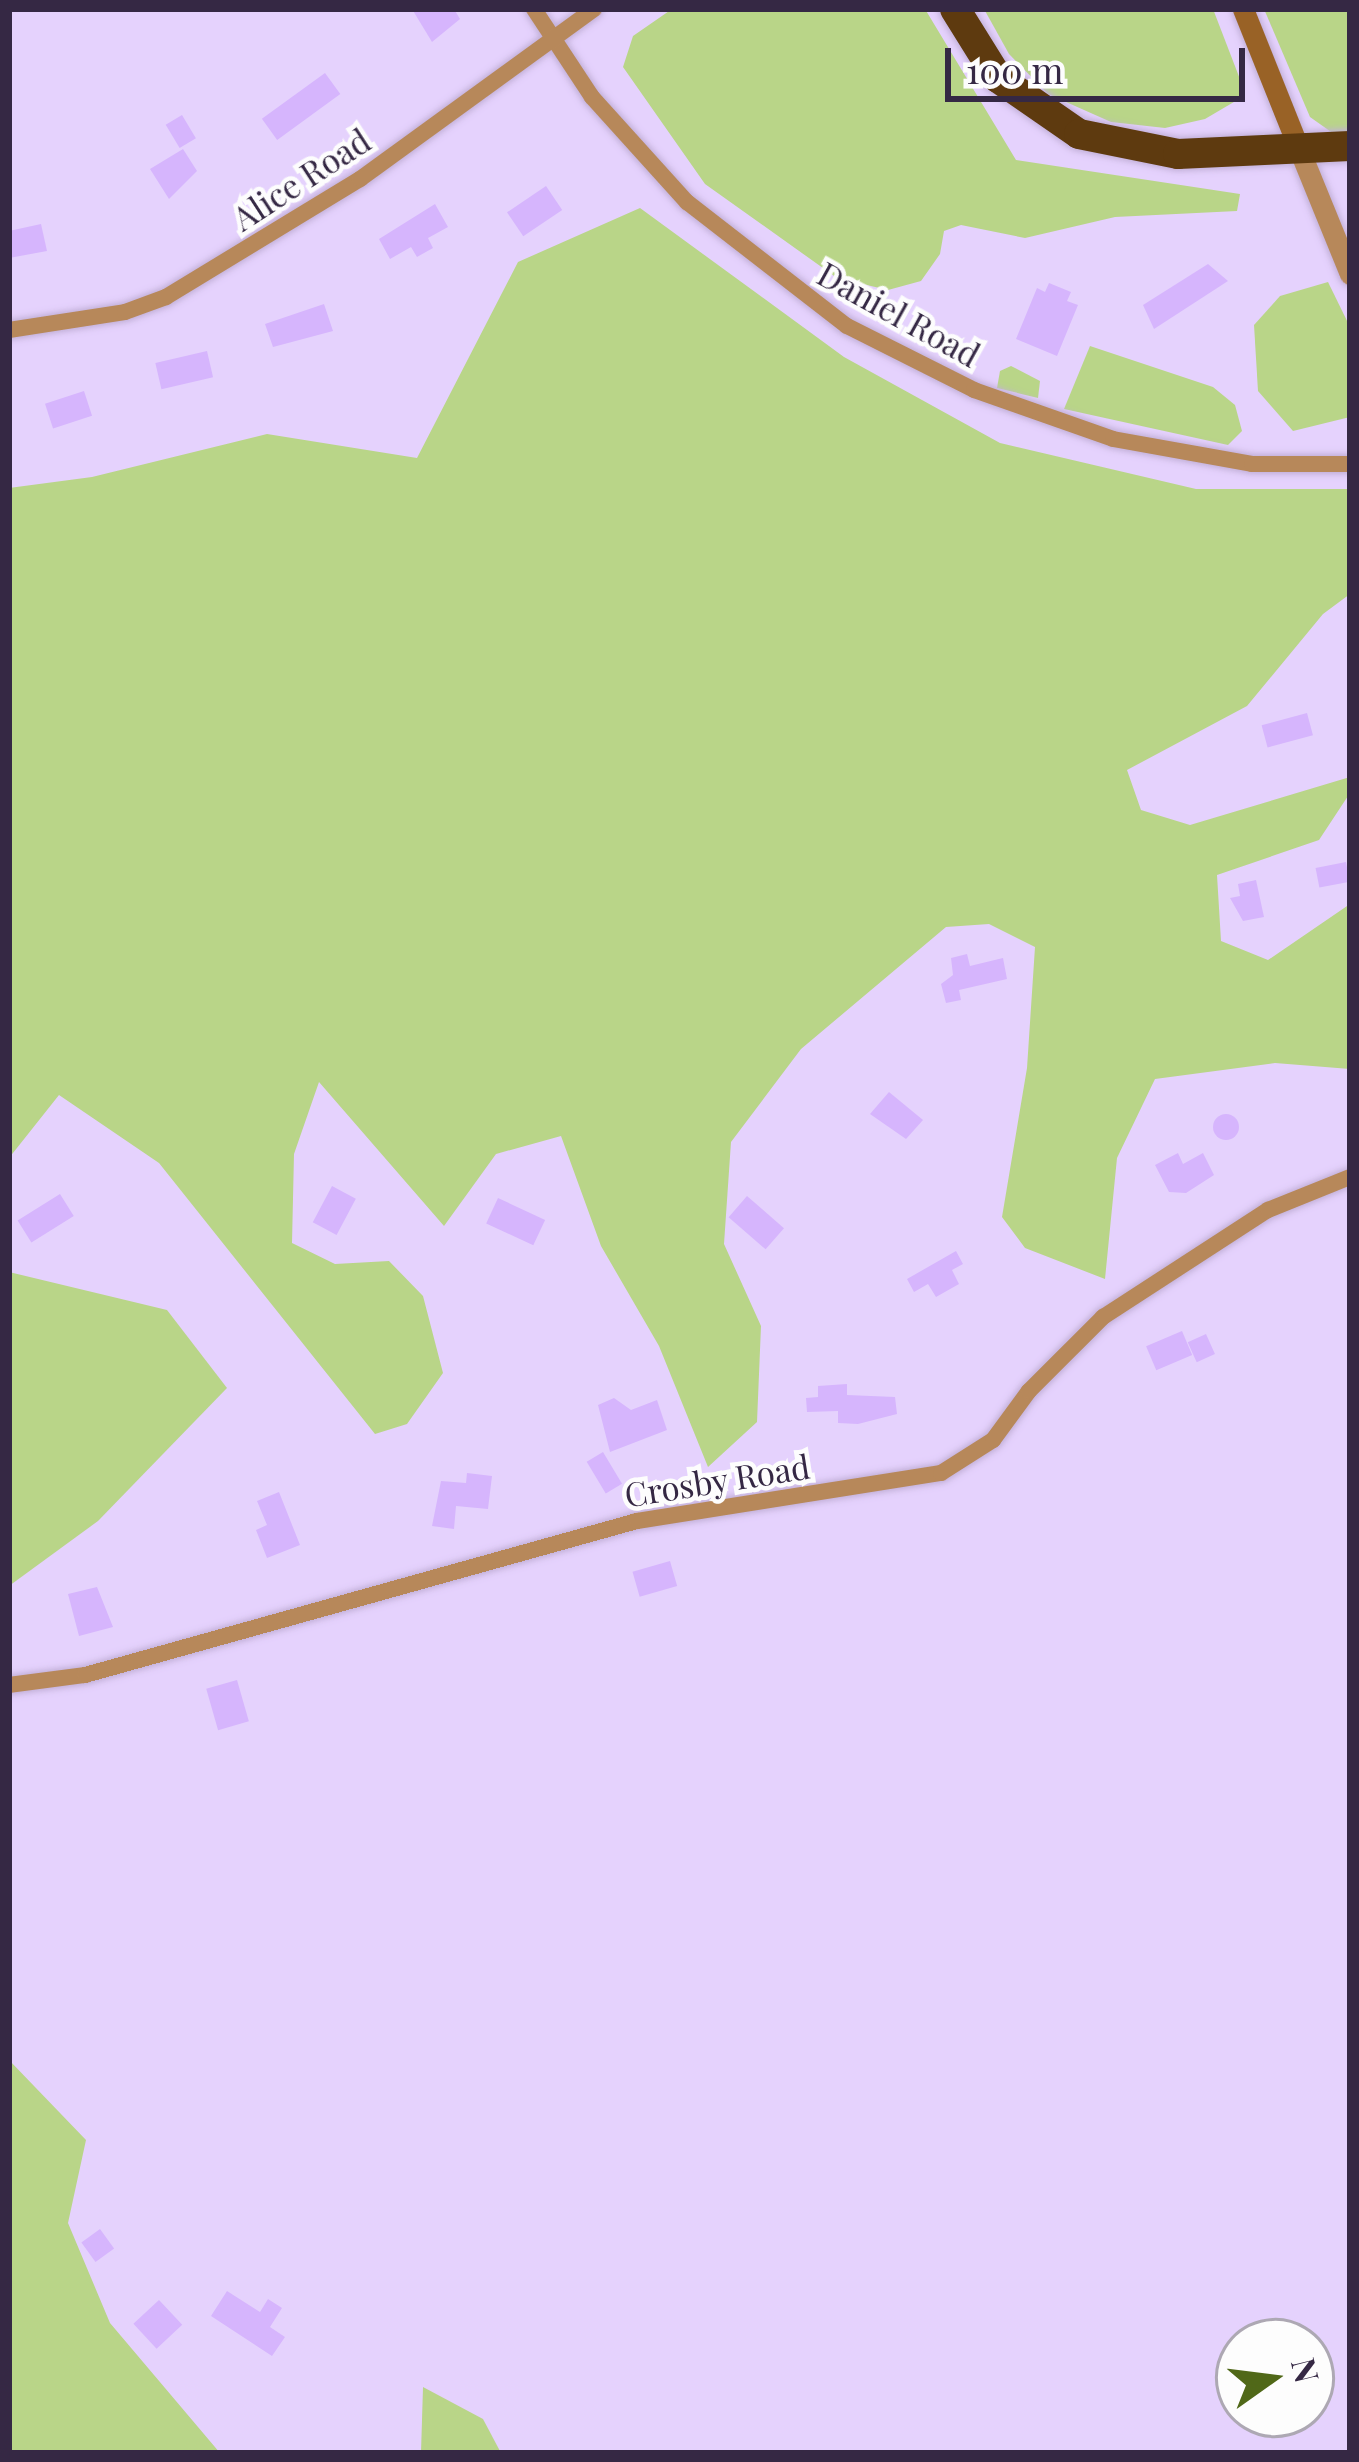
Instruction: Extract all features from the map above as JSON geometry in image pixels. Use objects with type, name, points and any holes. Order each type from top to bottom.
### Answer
[{"type":"highway","points":[[955,9],[998,79],[1079,134],[1178,154],[1350,146]]},
{"type":"main road","points":[[1243,9],[1299,149]]},
{"type":"street","name":"Daniel Road","points":[[534,9],[592,97],[687,202],[848,326],[974,390],[1113,439],[1252,464],[1350,464]]},
{"type":"street","name":"Alice Road","points":[[9,330],[124,313],[166,297],[360,179],[594,9]]},
{"type":"street","points":[[1299,149],[1350,274]]},
{"type":"street","name":"Crosby Road","points":[[9,1685],[85,1675],[617,1526],[941,1473],[993,1440],[1029,1390],[1103,1317],[1268,1210],[1350,1177]]},
{"type":"green space","points":[[672,9],[925,9],[1016,160],[1240,194],[1237,211],[1115,217],[1025,238],[961,225],[944,231],[940,254],[921,281],[888,290],[837,278],[705,184],[623,67],[633,36]]},
{"type":"green space","points":[[984,9],[1213,9],[1243,87],[1239,99],[1205,119],[1165,128],[1111,122],[1048,94],[1009,54]]},
{"type":"green space","points":[[1264,9],[1350,9],[1350,134],[1334,134],[1310,117]]},
{"type":"green space","points":[[640,208],[844,357],[1000,443],[1196,489],[1350,489],[1350,594],[1323,614],[1247,706],[1127,770],[1141,810],[1190,825],[1350,777],[1350,793],[1319,840],[1217,875],[1221,941],[1268,960],[1350,904],[1350,1069],[1275,1063],[1155,1079],[1117,1158],[1105,1279],[1025,1248],[1002,1217],[1027,1068],[1035,947],[989,924],[946,927],[801,1049],[731,1142],[724,1244],[761,1326],[757,1422],[708,1467],[659,1346],[601,1246],[561,1136],[496,1154],[444,1226],[319,1082],[294,1154],[292,1243],[335,1264],[389,1261],[423,1296],[443,1373],[407,1424],[375,1434],[159,1163],[59,1095],[9,1158],[9,488],[92,477],[267,434],[417,458],[518,262]]},
{"type":"green space","points":[[1328,282],[1350,327],[1350,417],[1293,431],[1258,391],[1254,325],[1280,296]]},
{"type":"green space","points":[[1090,346],[1213,387],[1235,405],[1242,431],[1228,445],[1064,409]]},
{"type":"green space","points":[[1011,366],[1040,381],[1038,398],[997,388],[1000,371]]},
{"type":"green space","points":[[9,1272],[167,1310],[227,1388],[98,1521],[9,1586]]},
{"type":"green space","points":[[9,2060],[86,2140],[68,2223],[110,2323],[220,2453],[9,2453]]},
{"type":"green space","points":[[423,2387],[483,2419],[501,2453],[421,2453]]},
{"type":"building","points":[[412,9],[454,9],[460,19],[432,42]]},
{"type":"building","points":[[325,73],[340,94],[277,140],[262,119]]},
{"type":"building","points":[[182,115],[196,138],[180,148],[166,125]]},
{"type":"building","points":[[183,149],[197,171],[169,199],[150,169]]},
{"type":"building","points":[[546,186],[562,210],[523,236],[507,212]]},
{"type":"building","points":[[435,204],[448,227],[428,238],[433,248],[417,257],[411,247],[390,259],[379,239]]},
{"type":"building","points":[[41,224],[47,251],[9,258],[9,231]]},
{"type":"building","points":[[1208,264],[1228,281],[1154,329],[1143,305]]},
{"type":"building","points":[[1049,283],[1071,292],[1067,301],[1078,305],[1057,356],[1016,339],[1037,288],[1045,292]]},
{"type":"building","points":[[324,304],[333,331],[273,347],[265,324]]},
{"type":"building","points":[[207,351],[213,377],[161,389],[155,363]]},
{"type":"building","points":[[84,391],[92,416],[53,428],[45,404]]},
{"type":"building","points":[[1307,713],[1313,735],[1268,747],[1262,725]]},
{"type":"building","points":[[1346,862],[1350,882],[1319,888],[1316,868]]},
{"type":"building","points":[[1256,880],[1264,917],[1243,921],[1230,898],[1240,896],[1238,884]]},
{"type":"building","points":[[967,954],[970,966],[1003,958],[1007,979],[959,990],[961,1000],[946,1003],[941,984],[953,975],[951,958]]},
{"type":"building","points":[[889,1092],[923,1120],[906,1139],[870,1114]]},
{"type":"building","points":[[1226,1114],[1239,1127],[1226,1140],[1213,1127]]},
{"type":"building","points":[[1178,1153],[1183,1164],[1203,1153],[1214,1175],[1186,1193],[1169,1192],[1155,1165]]},
{"type":"building","points":[[332,1186],[356,1199],[337,1235],[313,1222]]},
{"type":"building","points":[[60,1194],[74,1216],[31,1243],[18,1220]]},
{"type":"building","points":[[747,1196],[784,1228],[766,1249],[729,1217]]},
{"type":"building","points":[[498,1198],[545,1220],[533,1245],[486,1223]]},
{"type":"building","points":[[956,1251],[963,1264],[952,1270],[959,1284],[936,1297],[928,1284],[914,1292],[907,1279]]},
{"type":"building","points":[[1182,1331],[1192,1355],[1156,1370],[1146,1346]]},
{"type":"building","points":[[1206,1334],[1215,1354],[1197,1362],[1188,1342]]},
{"type":"building","points":[[847,1384],[847,1395],[895,1397],[897,1414],[858,1424],[838,1423],[838,1411],[807,1412],[806,1398],[818,1397],[818,1386]]},
{"type":"building","points":[[614,1398],[631,1410],[657,1400],[667,1430],[610,1452],[598,1405]]},
{"type":"building","points":[[603,1452],[622,1484],[606,1494],[587,1462]]},
{"type":"building","points":[[467,1473],[492,1476],[488,1509],[456,1506],[454,1529],[432,1526],[441,1481],[466,1483]]},
{"type":"building","points":[[279,1492],[300,1545],[267,1558],[256,1530],[267,1525],[257,1501]]},
{"type":"building","points":[[670,1561],[677,1586],[640,1597],[633,1572]]},
{"type":"building","points":[[97,1587],[113,1627],[79,1636],[68,1594]]},
{"type":"building","points":[[237,1680],[249,1721],[218,1730],[206,1689]]},
{"type":"building","points":[[100,2229],[114,2248],[95,2262],[81,2243]]},
{"type":"building","points":[[227,2291],[260,2312],[268,2299],[282,2308],[270,2327],[285,2337],[272,2356],[211,2316]]},
{"type":"building","points":[[159,2300],[182,2325],[157,2349],[133,2324]]}]
